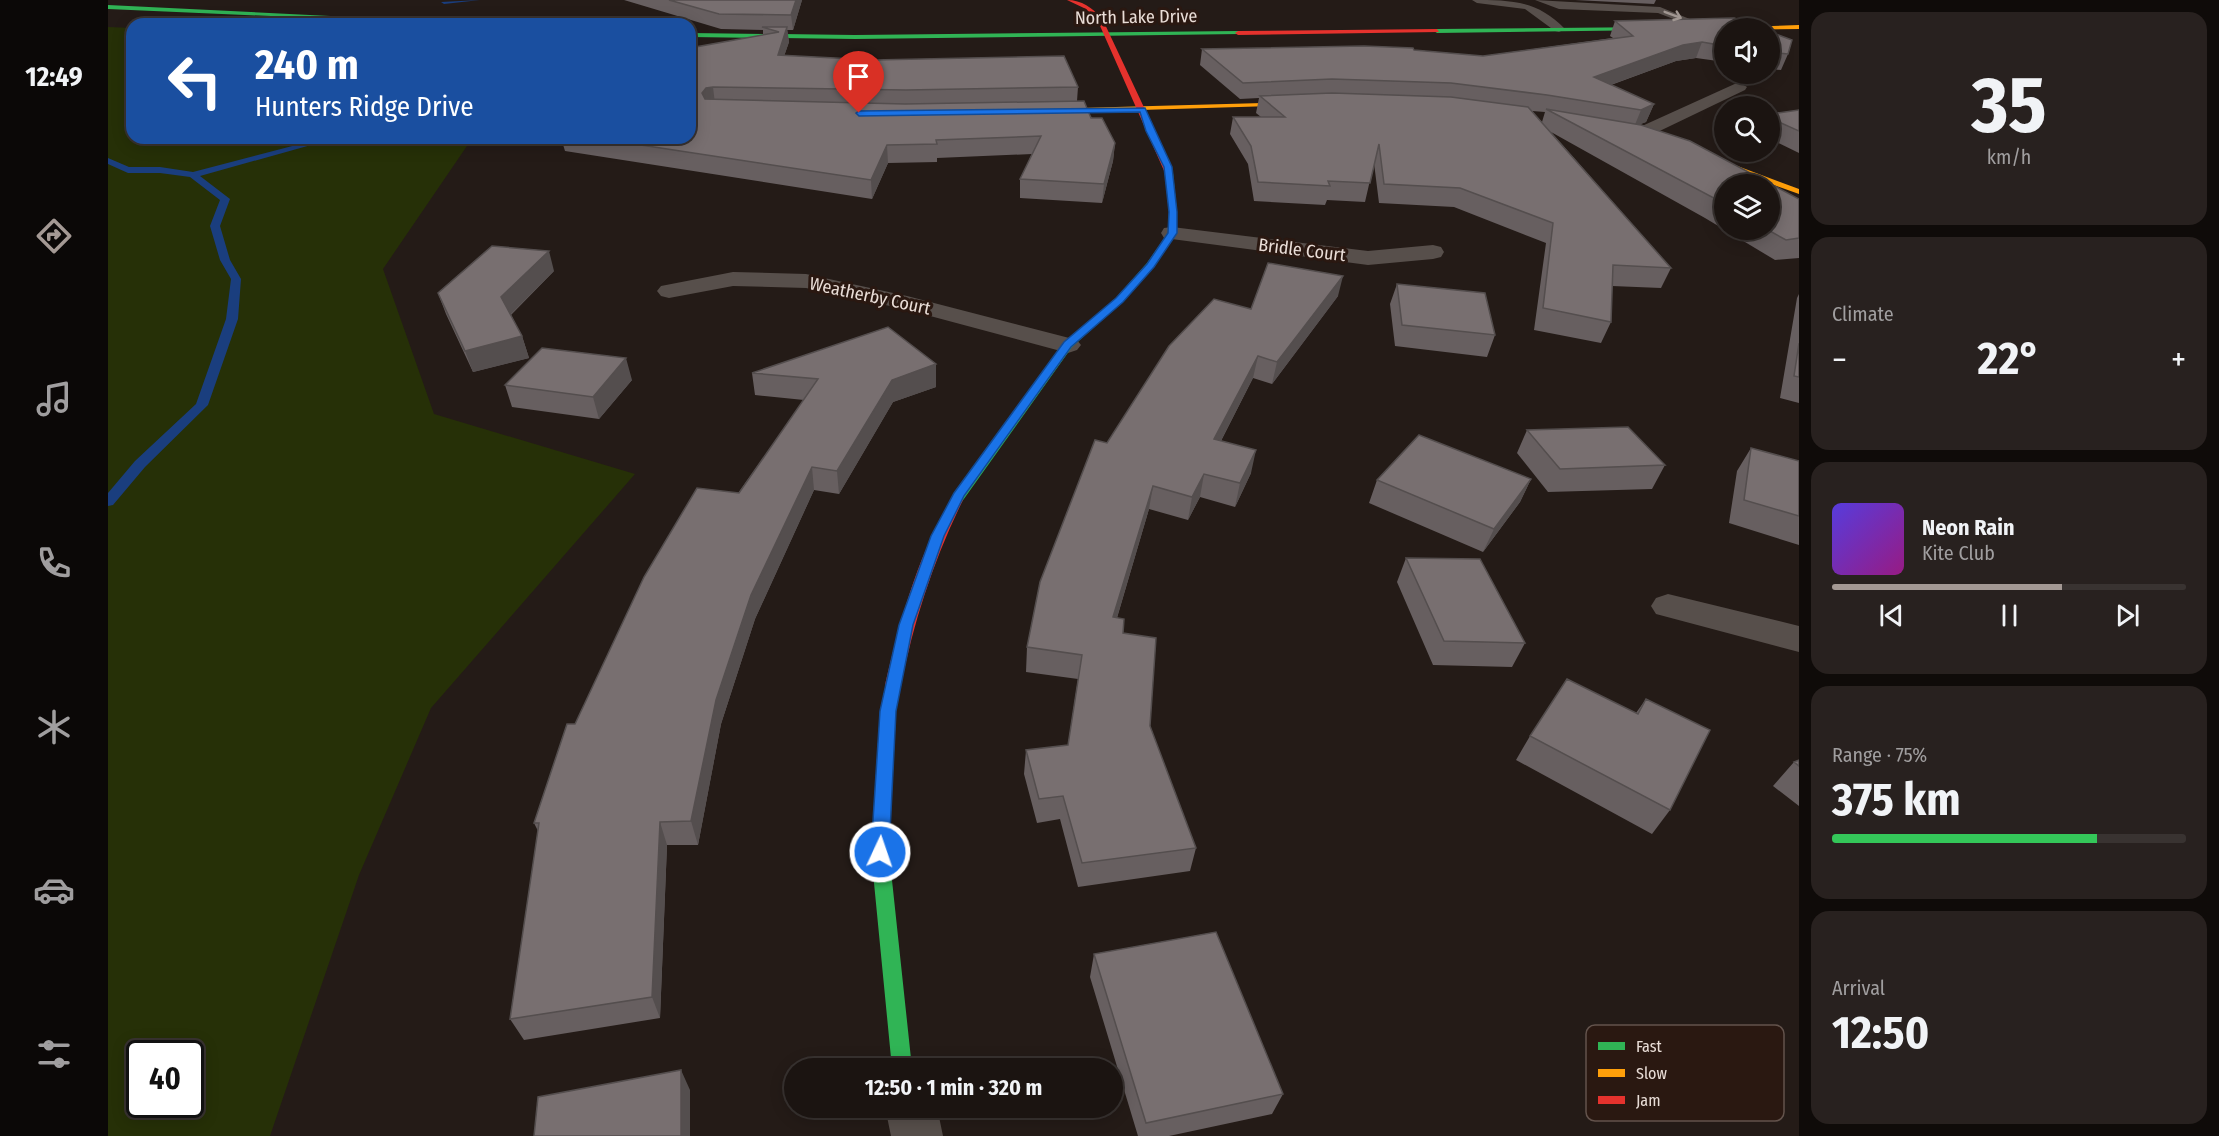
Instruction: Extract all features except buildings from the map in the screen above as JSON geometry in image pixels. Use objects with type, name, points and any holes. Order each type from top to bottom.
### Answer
[{"type":"street","points":[[901,1058],[880,852],[888,711],[906,625],[938,536],[958,496],[1068,345],[1119,300],[1150,265],[1172,233],[1173,212],[1168,167],[1150,131],[1143,110],[1094,13],[1070,0]]},
{"type":"street","points":[[108,7],[331,18]]},
{"type":"street","name":"North Lake Drive","points":[[696,35],[844,37],[1799,27]]},
{"type":"street","points":[[1632,134],[1739,87]]},
{"type":"street","points":[[1024,111],[1143,110],[1316,104]]},
{"type":"street","points":[[1632,134],[1656,141]]},
{"type":"street","points":[[1695,154],[1799,192]]},
{"type":"street","name":"Bridle Court","points":[[1172,233],[1368,258],[1433,252]]},
{"type":"street","name":"Weatherby Court","points":[[669,291],[733,279],[806,281],[907,303],[1068,345]]},
{"type":"street","points":[[1668,606],[1799,639]]},
{"type":"street","points":[[913,1118],[917,1136]]},
{"type":"lane","points":[[1477,0],[1660,10],[1706,28]]},
{"type":"lane","points":[[1537,4],[1559,29]]},
{"type":"green space","points":[[108,27],[126,28],[126,144],[468,144],[383,269],[434,414],[635,474],[431,708],[359,875],[270,1136],[108,1136]]},
{"type":"waterway","points":[[444,2],[477,0]]},
{"type":"waterway","points":[[193,175],[309,144]]},
{"type":"waterway","points":[[108,161],[128,170],[160,170],[193,175]]},
{"type":"waterway","points":[[108,502],[140,464],[202,405],[232,319],[236,279],[225,260],[215,226],[225,199],[193,175]]},
{"type":"traffic: fast","points":[[108,7],[331,18]]},
{"type":"traffic: fast","points":[[1437,31],[1657,29]]},
{"type":"traffic: fast","points":[[696,35],[855,37],[1238,33]]},
{"type":"traffic: fast","points":[[957,500],[1068,345],[1119,300],[1150,265],[1172,233],[1173,212],[1169,173]]},
{"type":"traffic: fast","points":[[893,685],[888,711],[880,852],[901,1058]]},
{"type":"traffic: slow","points":[[1780,27],[1799,27]]},
{"type":"traffic: slow","points":[[1042,111],[1302,104]]},
{"type":"traffic: slow","points":[[1708,158],[1799,192]]},
{"type":"traffic: jam","points":[[1070,0],[1088,8],[1099,18],[1169,173]]},
{"type":"traffic: jam","points":[[1238,33],[1437,31]]},
{"type":"traffic: jam","points":[[893,685],[904,636],[918,590],[935,545],[957,500]]},
{"type":"route","points":[[859,113],[1143,110],[1150,131],[1168,167],[1173,212],[1172,233],[1150,265],[1119,300],[1068,345],[958,496],[938,536],[906,625],[888,711],[880,852]]}]
